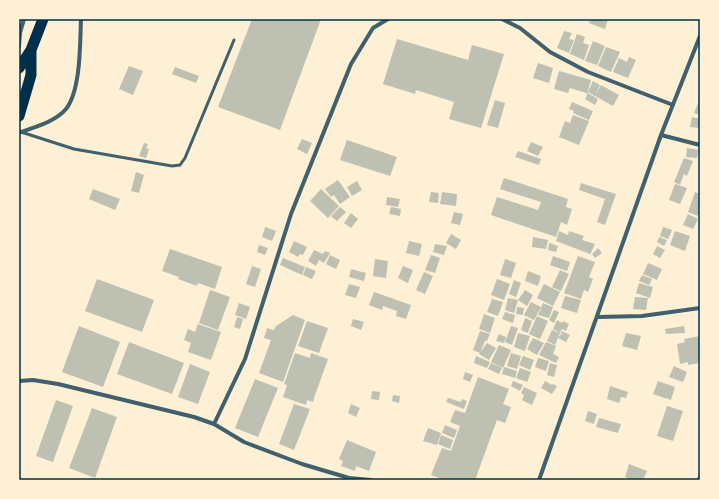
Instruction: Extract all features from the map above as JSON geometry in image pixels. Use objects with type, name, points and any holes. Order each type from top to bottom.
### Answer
[{"type":"highway","points":[[19,68],[31,50],[42,19]]},
{"type":"highway","points":[[19,116],[31,75],[31,50]]},
{"type":"street","points":[[19,46],[20,32],[24,19]]},
{"type":"street","points":[[20,132],[54,119],[66,109],[72,96],[77,78],[81,19]]},
{"type":"street","points":[[214,424],[245,359],[291,214],[351,64],[373,28],[388,19]]},
{"type":"street","points":[[502,19],[520,28],[550,52],[588,72],[673,105]]},
{"type":"street","points":[[539,480],[662,135],[700,36]]},
{"type":"street","points":[[662,135],[700,145]]},
{"type":"street","points":[[598,317],[642,316],[700,308]]},
{"type":"street","points":[[19,381],[33,380],[58,384],[194,417],[214,424],[244,442],[302,464],[349,478],[371,480]]},
{"type":"lane","points":[[20,132],[74,149],[172,166],[180,164],[185,158],[234,40]]},
{"type":"building","points":[[252,19],[321,19],[280,130],[218,107]]},
{"type":"building","points":[[590,19],[608,19],[605,29],[589,23]]},
{"type":"building","points":[[564,31],[572,33],[569,39],[574,40],[569,53],[557,48]]},
{"type":"building","points":[[577,34],[585,37],[583,43],[589,45],[584,60],[570,54]]},
{"type":"building","points":[[397,39],[468,60],[472,45],[504,54],[481,128],[449,119],[454,102],[416,90],[415,94],[383,84]]},
{"type":"building","points":[[593,41],[605,46],[597,65],[585,61]]},
{"type":"building","points":[[606,47],[620,52],[611,72],[598,66]]},
{"type":"building","points":[[629,57],[636,60],[628,78],[613,72],[619,58],[627,62]]},
{"type":"building","points":[[538,63],[553,68],[549,83],[533,78]]},
{"type":"building","points":[[129,66],[143,71],[133,95],[119,89]]},
{"type":"building","points":[[175,67],[199,76],[196,83],[172,74]]},
{"type":"building","points":[[559,71],[591,80],[587,95],[586,93],[570,88],[568,93],[554,89]]},
{"type":"building","points":[[593,81],[600,85],[595,96],[588,92]]},
{"type":"building","points":[[601,85],[619,95],[613,106],[595,96]]},
{"type":"building","points":[[588,93],[598,99],[595,105],[585,99]]},
{"type":"building","points":[[700,98],[700,115],[694,113]]},
{"type":"building","points":[[495,100],[505,103],[498,128],[487,125]]},
{"type":"building","points":[[572,102],[593,111],[589,120],[573,113],[574,111],[569,109]]},
{"type":"building","points":[[573,115],[589,121],[579,145],[559,137],[565,121],[570,123]]},
{"type":"building","points":[[692,117],[700,119],[700,128],[690,127]]},
{"type":"building","points":[[302,139],[312,143],[307,154],[297,149]]},
{"type":"building","points":[[347,140],[397,157],[390,176],[340,160]]},
{"type":"building","points":[[531,142],[543,147],[538,156],[527,151]]},
{"type":"building","points":[[144,143],[148,144],[146,148],[149,149],[146,158],[139,156]]},
{"type":"building","points":[[687,148],[699,150],[697,158],[686,157]]},
{"type":"building","points":[[518,151],[541,159],[539,165],[515,157]]},
{"type":"building","points":[[684,158],[693,161],[687,176],[684,174],[680,185],[674,182]]},
{"type":"building","points":[[136,172],[144,175],[139,193],[131,191]]},
{"type":"building","points":[[504,178],[568,199],[566,207],[572,209],[567,225],[561,222],[556,237],[491,215],[497,197],[538,210],[541,202],[500,189]]},
{"type":"building","points":[[338,180],[350,197],[340,204],[334,195],[331,197],[325,189]]},
{"type":"building","points":[[357,181],[362,190],[352,196],[347,187]]},
{"type":"building","points":[[581,183],[616,194],[605,225],[597,222],[605,199],[579,190]]},
{"type":"building","points":[[675,184],[687,188],[680,204],[669,200]]},
{"type":"building","points":[[93,189],[120,199],[115,210],[89,199]]},
{"type":"building","points":[[321,189],[339,206],[328,218],[310,201]]},
{"type":"building","points":[[431,192],[439,193],[438,203],[429,202]]},
{"type":"building","points":[[442,192],[457,194],[456,206],[440,204]]},
{"type":"building","points":[[695,192],[700,194],[700,212],[698,216],[688,212]]},
{"type":"building","points":[[387,197],[400,199],[398,207],[386,205]]},
{"type":"building","points":[[340,207],[346,212],[337,221],[331,216]]},
{"type":"building","points":[[391,207],[401,209],[400,216],[389,214]]},
{"type":"building","points":[[454,212],[463,214],[460,225],[451,223]]},
{"type":"building","points":[[351,213],[358,219],[351,228],[344,223]]},
{"type":"building","points":[[688,214],[698,219],[693,229],[683,225]]},
{"type":"building","points":[[265,227],[276,231],[272,241],[262,237]]},
{"type":"building","points":[[663,227],[672,230],[668,239],[660,236]]},
{"type":"building","points":[[559,231],[568,235],[569,231],[584,236],[582,240],[595,244],[590,255],[556,241]]},
{"type":"building","points":[[675,231],[690,236],[685,251],[670,245]]},
{"type":"building","points":[[451,234],[461,240],[456,249],[446,243]]},
{"type":"building","points":[[533,237],[548,240],[546,249],[532,247]]},
{"type":"building","points":[[659,237],[667,240],[664,246],[657,242]]},
{"type":"building","points":[[294,241],[307,247],[303,255],[300,254],[298,257],[289,252]]},
{"type":"building","points":[[409,241],[422,244],[419,256],[406,253]]},
{"type":"building","points":[[549,243],[558,246],[556,252],[548,250]]},
{"type":"building","points":[[435,244],[447,246],[444,255],[433,252]]},
{"type":"building","points":[[259,245],[268,248],[265,255],[257,252]]},
{"type":"building","points":[[657,246],[665,250],[660,258],[653,254]]},
{"type":"building","points":[[598,248],[602,253],[595,258],[592,254]]},
{"type":"building","points":[[170,249],[222,267],[215,289],[198,283],[197,286],[162,271]]},
{"type":"building","points":[[314,250],[323,254],[325,251],[330,253],[324,263],[319,260],[316,266],[308,261]]},
{"type":"building","points":[[330,255],[340,260],[336,269],[326,264]]},
{"type":"building","points":[[431,255],[440,258],[435,273],[425,270]]},
{"type":"building","points":[[553,256],[570,262],[567,271],[550,265]]},
{"type":"building","points":[[578,256],[595,262],[589,277],[593,279],[588,292],[584,290],[581,299],[564,293]]},
{"type":"building","points":[[283,258],[305,267],[302,275],[280,265]]},
{"type":"building","points":[[375,259],[388,261],[386,278],[373,276]]},
{"type":"building","points":[[505,259],[516,263],[511,278],[500,275]]},
{"type":"building","points":[[648,263],[662,269],[657,280],[643,274]]},
{"type":"building","points":[[252,266],[261,269],[255,287],[246,284]]},
{"type":"building","points":[[403,266],[413,270],[408,283],[398,278]]},
{"type":"building","points":[[306,267],[316,271],[312,279],[303,275]]},
{"type":"building","points":[[351,269],[366,273],[364,281],[349,277]]},
{"type":"building","points":[[560,270],[569,274],[561,291],[552,287]]},
{"type":"building","points":[[528,271],[541,276],[538,286],[525,281]]},
{"type":"building","points":[[424,272],[433,276],[425,294],[416,290]]},
{"type":"building","points":[[642,275],[652,279],[649,285],[639,281]]},
{"type":"building","points":[[97,279],[154,300],[142,332],[85,311]]},
{"type":"building","points":[[497,279],[510,284],[504,300],[491,295]]},
{"type":"building","points":[[514,280],[521,283],[516,297],[509,294]]},
{"type":"building","points":[[639,283],[653,287],[650,298],[636,293]]},
{"type":"building","points":[[349,284],[360,287],[356,298],[345,295]]},
{"type":"building","points":[[544,284],[560,292],[553,306],[537,298]]},
{"type":"building","points":[[210,290],[230,297],[218,330],[199,323]]},
{"type":"building","points":[[525,290],[533,295],[527,306],[518,300]]},
{"type":"building","points":[[374,292],[411,305],[406,319],[396,316],[397,311],[383,306],[382,310],[369,305]]},
{"type":"building","points":[[565,296],[581,300],[577,313],[561,308]]},
{"type":"building","points":[[635,297],[648,298],[646,310],[633,309]]},
{"type":"building","points":[[508,298],[518,300],[514,313],[505,310]]},
{"type":"building","points":[[492,299],[503,302],[498,316],[487,312]]},
{"type":"building","points":[[531,302],[541,307],[534,320],[524,315]]},
{"type":"building","points":[[239,303],[250,307],[246,319],[235,315]]},
{"type":"building","points":[[543,303],[553,307],[549,318],[538,315]]},
{"type":"building","points":[[517,307],[524,308],[523,315],[516,314]]},
{"type":"building","points":[[554,310],[559,312],[554,323],[549,320]]},
{"type":"building","points":[[505,312],[515,315],[513,323],[502,319]]},
{"type":"building","points":[[484,314],[495,318],[490,333],[479,329]]},
{"type":"building","points":[[293,315],[305,320],[283,382],[259,373],[271,340],[264,338],[267,328],[274,330],[276,326]]},
{"type":"building","points":[[537,316],[548,321],[540,339],[529,334]]},
{"type":"building","points":[[237,317],[243,319],[240,329],[234,327]]},
{"type":"building","points":[[525,318],[532,321],[528,333],[521,330]]},
{"type":"building","points":[[353,319],[364,322],[361,330],[351,326]]},
{"type":"building","points":[[557,320],[562,323],[563,321],[569,324],[566,331],[562,329],[560,333],[553,329]]},
{"type":"building","points":[[307,321],[328,328],[319,353],[298,346]]},
{"type":"building","points":[[198,324],[221,332],[211,360],[188,352],[191,343],[184,340],[188,329],[195,332]]},
{"type":"building","points":[[79,326],[120,342],[103,387],[62,372]]},
{"type":"building","points":[[511,326],[518,328],[512,345],[505,342]]},
{"type":"building","points":[[684,326],[685,333],[666,334],[665,329]]},
{"type":"building","points":[[552,330],[560,333],[555,345],[547,341]]},
{"type":"building","points":[[480,331],[490,334],[480,353],[473,350]]},
{"type":"building","points":[[562,331],[570,335],[566,342],[558,338],[561,334],[563,335],[561,333]]},
{"type":"building","points":[[518,333],[530,336],[525,351],[514,347]]},
{"type":"building","points":[[626,333],[641,336],[637,350],[622,346]]},
{"type":"building","points":[[499,334],[506,337],[504,343],[496,341]]},
{"type":"building","points":[[700,336],[700,363],[688,365],[688,362],[680,364],[677,344],[685,342],[684,339]]},
{"type":"building","points":[[533,338],[544,343],[537,355],[527,349]]},
{"type":"building","points":[[129,342],[184,363],[172,394],[117,374]]},
{"type":"building","points":[[546,342],[556,346],[553,354],[559,357],[556,363],[539,355]]},
{"type":"building","points":[[487,343],[496,348],[489,360],[479,354]]},
{"type":"building","points":[[499,345],[511,350],[503,368],[491,362]]},
{"type":"building","points":[[295,353],[310,358],[311,353],[328,359],[313,402],[307,400],[306,405],[283,397],[287,385],[284,384]]},
{"type":"building","points":[[511,353],[521,356],[517,369],[507,366]]},
{"type":"building","points":[[476,356],[490,362],[487,368],[474,363]]},
{"type":"building","points":[[523,356],[534,360],[530,370],[519,365]]},
{"type":"building","points":[[538,358],[549,361],[546,371],[535,367]]},
{"type":"building","points":[[491,363],[502,368],[499,374],[488,369]]},
{"type":"building","points":[[550,363],[557,365],[554,377],[547,375]]},
{"type":"building","points":[[190,364],[210,372],[198,404],[178,397]]},
{"type":"building","points":[[674,366],[687,372],[683,382],[669,377]]},
{"type":"building","points":[[504,367],[517,371],[515,378],[502,374]]},
{"type":"building","points":[[520,368],[531,372],[527,382],[516,378]]},
{"type":"building","points":[[465,372],[473,375],[470,382],[463,379]]},
{"type":"building","points":[[478,377],[509,389],[503,404],[511,407],[505,423],[497,420],[475,480],[445,480],[431,475],[442,448],[451,451],[460,426],[450,422],[455,410],[465,413]]},
{"type":"building","points":[[255,379],[278,388],[258,437],[235,428]]},
{"type":"building","points":[[513,381],[523,385],[520,391],[511,386]]},
{"type":"building","points":[[545,381],[557,386],[552,394],[541,388]]},
{"type":"building","points":[[658,381],[675,387],[671,400],[653,394]]},
{"type":"building","points":[[610,386],[628,392],[626,398],[621,397],[619,403],[607,399]]},
{"type":"building","points":[[524,387],[537,393],[532,405],[522,400],[524,395],[521,393]]},
{"type":"building","points":[[372,391],[380,392],[379,400],[371,399]]},
{"type":"building","points":[[393,395],[400,396],[399,403],[392,401]]},
{"type":"building","points":[[448,398],[461,402],[462,399],[467,401],[464,409],[446,402]]},
{"type":"building","points":[[56,400],[73,406],[53,462],[36,456]]},
{"type":"building","points":[[294,404],[310,409],[294,450],[279,444]]},
{"type":"building","points":[[351,404],[360,408],[356,417],[348,413]]},
{"type":"building","points":[[667,406],[683,411],[673,441],[657,436]]},
{"type":"building","points":[[92,408],[117,417],[95,478],[69,468]]},
{"type":"building","points":[[588,411],[597,414],[594,424],[585,421]]},
{"type":"building","points":[[599,418],[621,424],[618,433],[596,427]]},
{"type":"building","points":[[445,425],[457,430],[454,438],[442,433]]},
{"type":"building","points":[[428,428],[441,433],[437,445],[423,441]]},
{"type":"building","points":[[441,435],[453,440],[450,449],[438,444]]},
{"type":"building","points":[[347,440],[376,452],[369,471],[356,466],[355,471],[341,466],[343,461],[339,459]]},
{"type":"building","points":[[629,464],[647,471],[643,480],[633,480],[625,477]]}]
